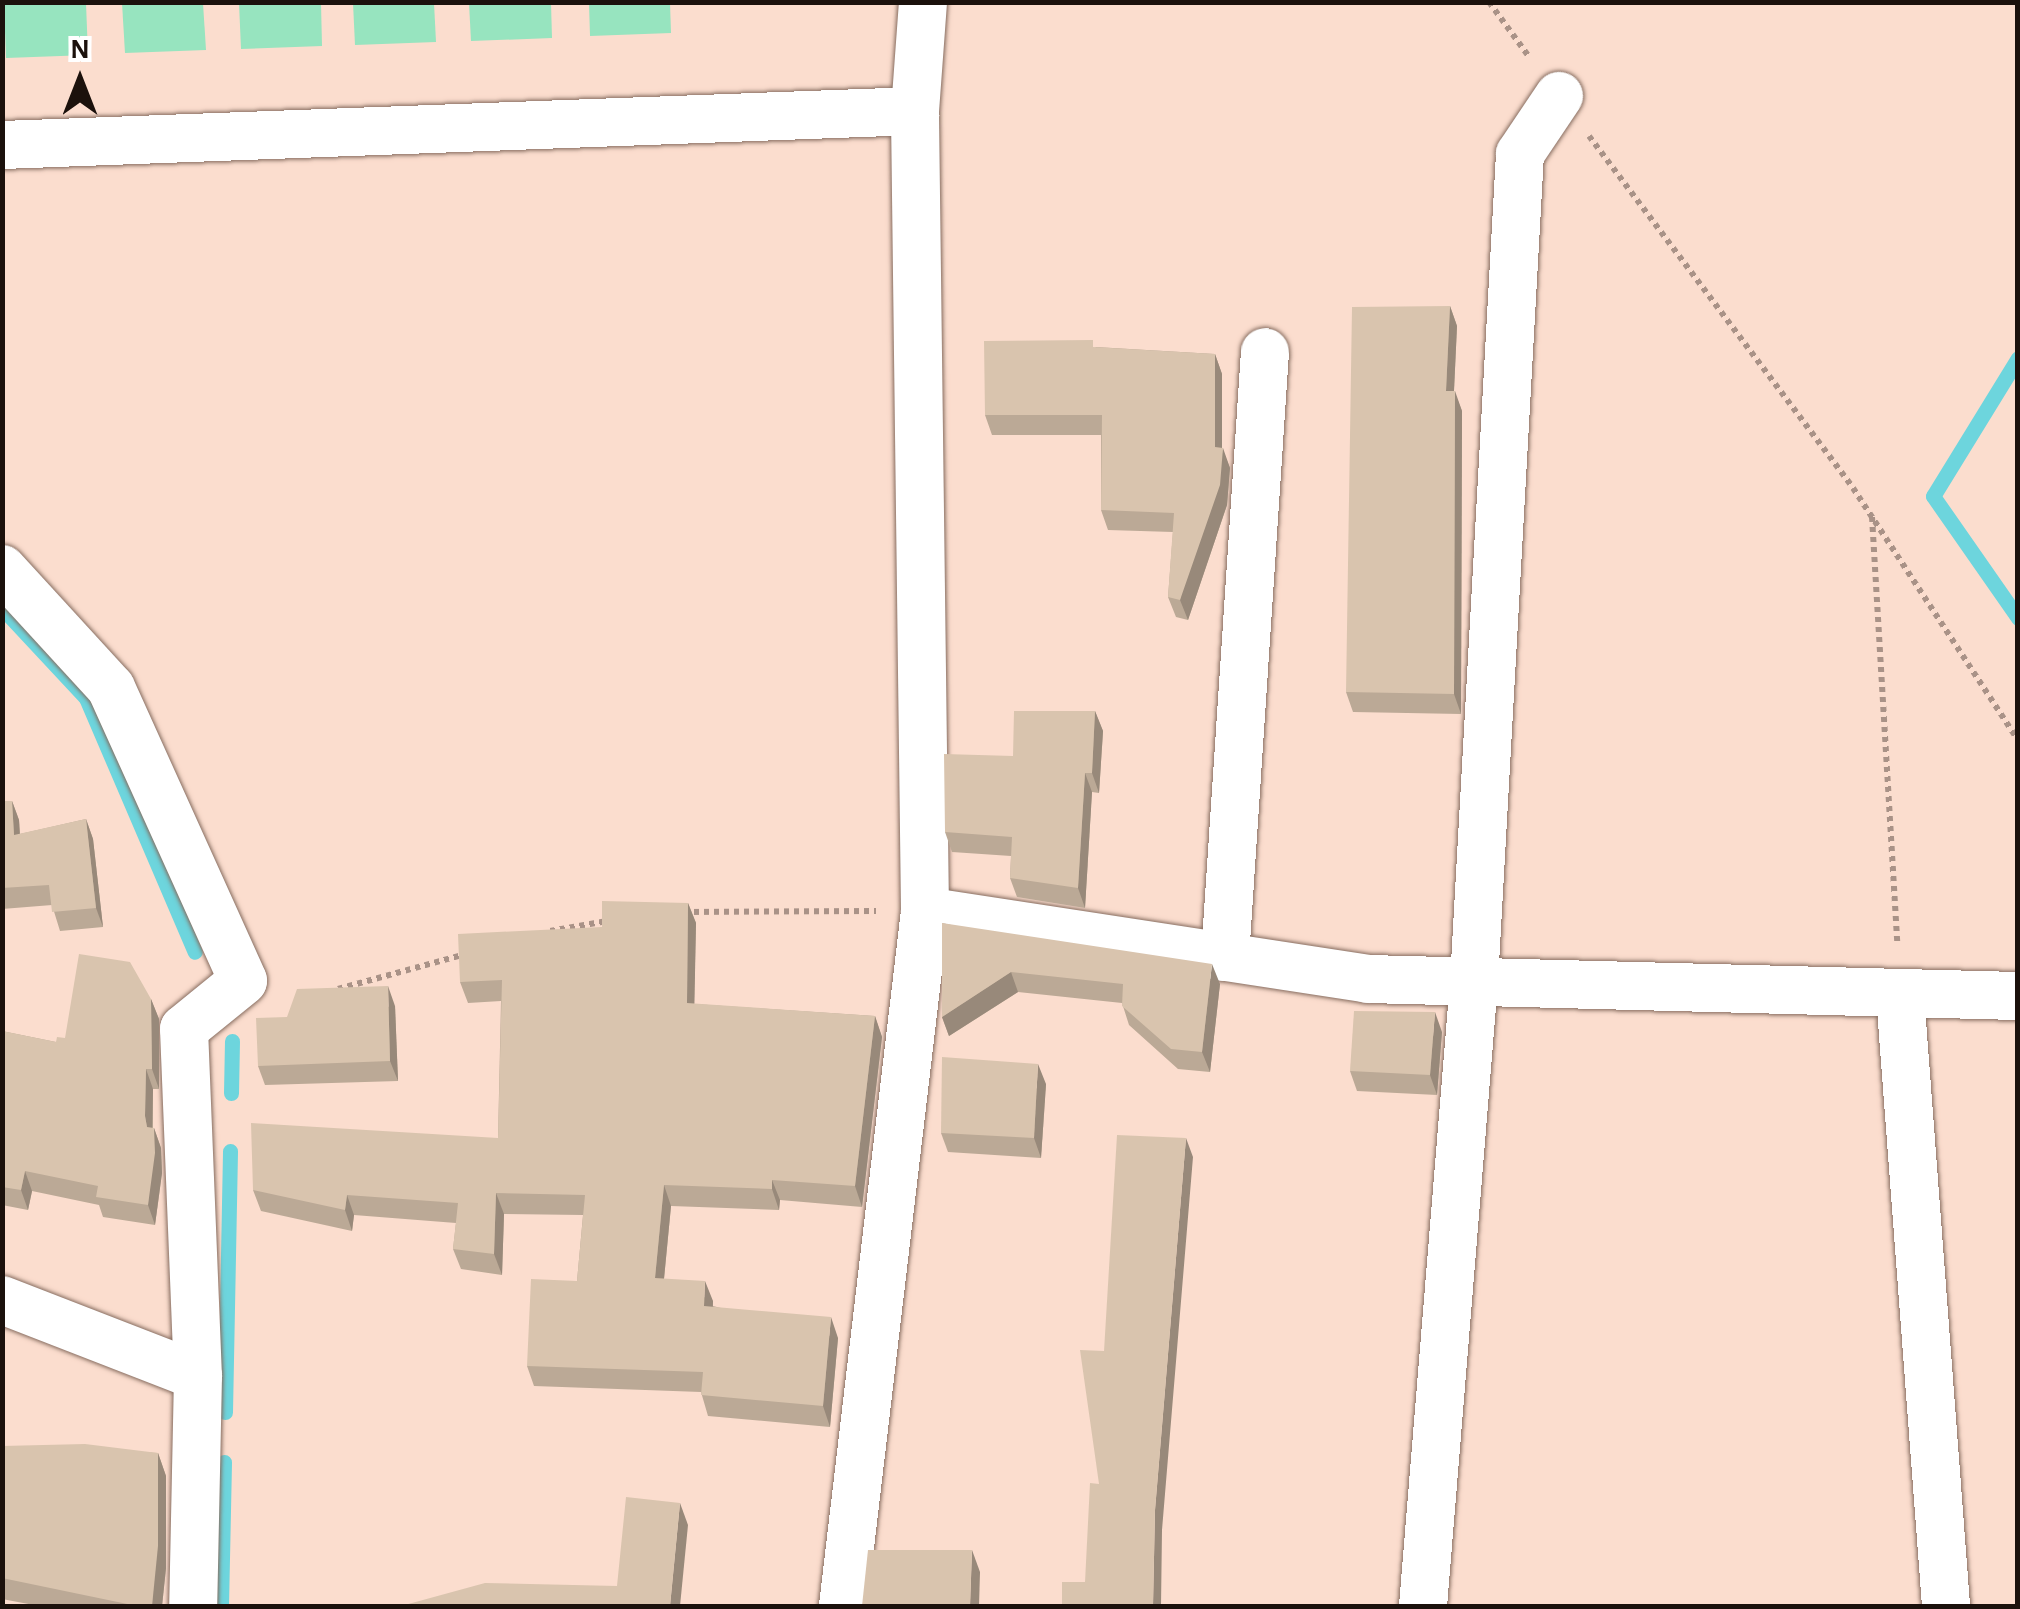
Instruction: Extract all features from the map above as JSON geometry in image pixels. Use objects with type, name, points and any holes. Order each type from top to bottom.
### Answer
[{"type":"street","points":[[843,1606],[925,911],[915,111],[922,2]]},
{"type":"street","points":[[1423,1606],[1474,982],[1520,154],[1559,96]]},
{"type":"street","points":[[2,144],[915,111]]},
{"type":"street","points":[[1225,957],[1265,352]]},
{"type":"street","points":[[2,569],[111,688],[238,986],[184,1029],[198,1376],[193,1606]]},
{"type":"street","points":[[925,911],[1368,979],[2018,996]]},
{"type":"street","points":[[1900,995],[1946,1606]]},
{"type":"street","points":[[2,1300],[198,1376]]},
{"type":"path","points":[[1489,2],[1872,516],[2018,740]]},
{"type":"path","points":[[1872,516],[1900,995]]},
{"type":"path","points":[[676,913],[925,911]]},
{"type":"path","points":[[536,935],[625,919]]},
{"type":"path","points":[[329,992],[479,950]]},
{"type":"green space","points":[[4,3],[86,3],[88,55],[6,58]]},
{"type":"green space","points":[[122,3],[203,3],[206,50],[125,53]]},
{"type":"green space","points":[[239,3],[321,3],[322,46],[241,49]]},
{"type":"green space","points":[[353,3],[434,3],[436,42],[355,45]]},
{"type":"green space","points":[[469,3],[551,3],[552,38],[471,41]]},
{"type":"green space","points":[[589,3],[670,3],[671,33],[590,36]]},
{"type":"building","points":[[1450,306],[1446,391],[1455,391],[1454,694],[1346,692],[1352,307]]},
{"type":"building","points":[[1093,340],[1093,347],[1215,354],[1215,447],[1223,448],[1220,485],[1180,600],[1168,597],[1174,513],[1101,510],[1102,415],[985,415],[984,341]]},
{"type":"building","points":[[1014,711],[1095,711],[1092,773],[1085,773],[1078,888],[1010,878],[1012,837],[945,832],[944,754],[1013,756]]},
{"type":"building","points":[[2,801],[12,801],[14,835],[86,819],[96,908],[52,912],[49,885],[2,888]]},
{"type":"building","points":[[602,901],[688,903],[687,1003],[875,1016],[855,1186],[772,1180],[772,1189],[664,1185],[655,1278],[705,1281],[704,1306],[831,1317],[823,1406],[701,1395],[703,1372],[527,1366],[531,1279],[577,1281],[585,1195],[496,1193],[494,1254],[453,1249],[458,1203],[347,1195],[345,1210],[253,1190],[251,1123],[498,1138],[502,980],[460,982],[458,934],[602,927]]},
{"type":"building","points":[[942,923],[1212,964],[1202,1052],[1171,1049],[1122,1006],[1123,984],[1011,972],[942,1017]]},
{"type":"building","points":[[79,954],[130,962],[151,999],[152,1069],[146,1069],[145,1116],[147,1127],[154,1128],[155,1153],[148,1205],[96,1197],[98,1186],[25,1171],[21,1190],[2,1187],[2,1031],[56,1042],[57,1037],[65,1038]]},
{"type":"building","points":[[388,986],[390,1061],[258,1066],[256,1018],[287,1017],[297,989]]},
{"type":"building","points":[[1354,1011],[1435,1012],[1430,1075],[1350,1071]]},
{"type":"building","points":[[942,1057],[1038,1064],[1034,1138],[941,1133]]},
{"type":"building","points":[[1117,1135],[1186,1138],[1155,1510],[1153,1606],[1062,1606],[1062,1582],[1085,1582],[1090,1483],[1099,1484],[1080,1350],[1104,1351]]},
{"type":"building","points":[[85,1444],[158,1453],[158,1546],[152,1606],[2,1578],[2,1446]]},
{"type":"building","points":[[626,1497],[680,1503],[670,1606],[401,1606],[485,1583],[617,1586]]},
{"type":"building","points":[[868,1550],[972,1550],[970,1606],[862,1606]]},
{"type":"waterway","points":[[2018,358],[1933,496],[2018,618]]},
{"type":"waterway","points":[[2,608],[86,698],[195,952]]},
{"type":"waterway","points":[[231,1093],[232,1041]]},
{"type":"waterway","points":[[225,1412],[230,1151]]},
{"type":"waterway","points":[[221,1606],[224,1462]]}]
